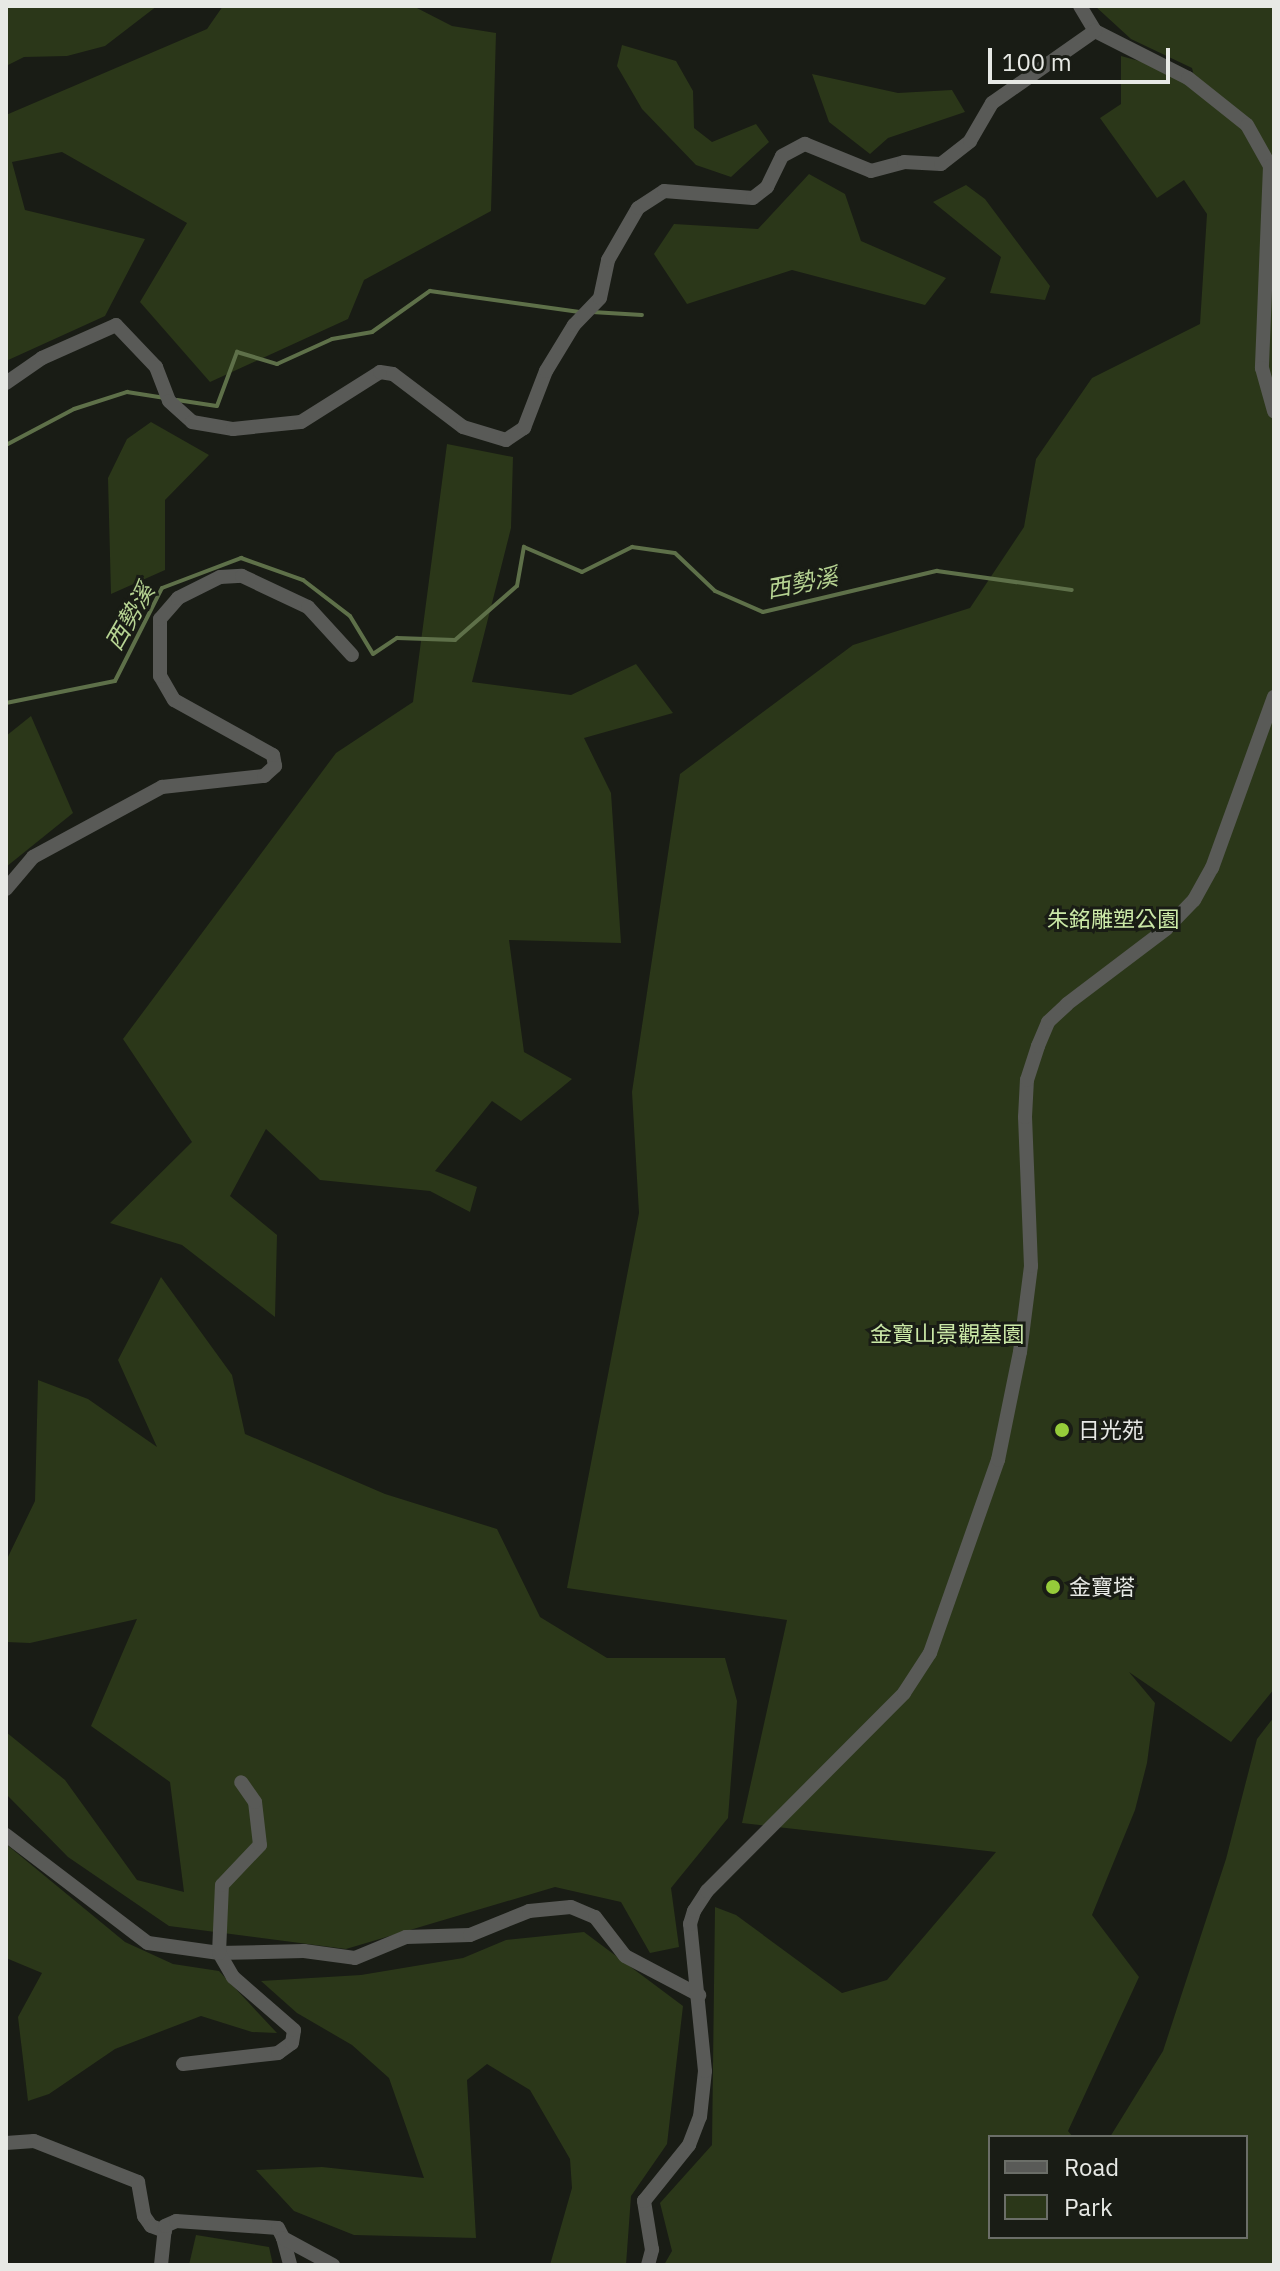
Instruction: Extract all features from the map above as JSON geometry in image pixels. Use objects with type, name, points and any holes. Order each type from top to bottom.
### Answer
[{"type":"street","points":[[1080,6],[1095,31],[1188,78],[1247,125],[1270,166],[1262,368],[1274,411]]},
{"type":"street","points":[[6,383],[42,358],[116,325],[156,367],[169,401],[192,422],[233,429],[301,422],[380,372],[393,374],[463,427],[506,440],[524,428],[546,371],[574,325],[600,298],[608,260],[638,208],[664,191],[753,198],[767,187],[782,156],[805,144],[871,171],[904,162],[941,164],[970,141],[992,103],[1095,31]]},
{"type":"street","points":[[6,889],[33,857],[162,787],[264,776],[275,766],[273,755],[174,700],[160,676],[160,619],[178,598],[220,577],[242,576],[308,607],[352,655]]},
{"type":"street","points":[[648,2265],[652,2250],[644,2201],[689,2145],[700,2117],[705,2071],[690,1924],[694,1911],[904,1693],[930,1653],[998,1460],[1020,1352],[1031,1266],[1027,1080],[1048,1022],[1166,929],[1194,900],[1212,868],[1274,697]]},
{"type":"street","points":[[183,2064],[278,2053],[292,2043],[294,2030],[233,1977],[219,1953],[222,1885],[260,1845],[255,1802],[241,1782]]},
{"type":"street","points":[[6,1835],[148,1943],[219,1953],[304,1951],[355,1958],[406,1937],[470,1935],[529,1911],[571,1907],[595,1917],[625,1956],[699,1995]]},
{"type":"street","points":[[6,2143],[34,2141],[138,2182],[144,2216],[165,2231]]},
{"type":"street","points":[[161,2265],[165,2231],[176,2221],[278,2228],[290,2265]]},
{"type":"street","points":[[283,2238],[333,2265]]},
{"type":"green space","points":[[6,6],[157,6],[105,46],[67,56],[24,57],[6,66]]},
{"type":"green space","points":[[223,6],[413,6],[452,26],[496,33],[491,211],[364,280],[348,319],[210,382],[140,302],[187,223],[62,152],[12,162],[25,210],[145,239],[105,316],[6,361],[6,115],[207,29]]},
{"type":"green space","name":"金寶山景觀墓園","points":[[1095,6],[1274,6],[1274,1689],[1231,1742],[1129,1672],[1155,1703],[1147,1763],[1135,1810],[1092,1915],[1139,1977],[1068,2131],[1071,2135],[988,2135],[988,2239],[1248,2239],[1248,2135],[1111,2135],[1163,2051],[1226,1859],[1257,1739],[1274,1717],[1274,2265],[664,2265],[672,2251],[660,2203],[712,2145],[715,1907],[736,1915],[842,1993],[887,1980],[996,1852],[742,1823],[787,1620],[567,1588],[639,1213],[632,1092],[680,774],[853,645],[970,608],[1024,527],[1036,459],[1092,378],[1200,324],[1207,214],[1184,180],[1157,198],[1100,118],[1121,104],[1121,56],[1194,76],[1192,68],[1131,39]]},
{"type":"green space","points":[[622,45],[676,61],[693,91],[694,128],[712,142],[756,124],[769,142],[731,177],[696,165],[642,109],[617,66]]},
{"type":"green space","points":[[812,74],[898,93],[952,90],[965,112],[888,138],[870,154],[829,122]]},
{"type":"green space","points":[[809,174],[845,194],[861,241],[946,278],[925,305],[792,270],[687,304],[654,254],[674,224],[758,229]]},
{"type":"green space","points":[[966,185],[985,199],[1050,286],[1045,300],[990,293],[1001,257],[933,202]]},
{"type":"green space","points":[[151,422],[209,455],[165,500],[165,570],[111,594],[108,478],[127,439]]},
{"type":"green space","points":[[447,444],[513,457],[511,528],[472,682],[571,695],[636,664],[673,713],[584,738],[611,793],[621,943],[509,940],[524,1052],[572,1079],[521,1121],[492,1101],[435,1171],[477,1187],[470,1212],[430,1191],[320,1180],[266,1129],[230,1196],[277,1235],[275,1317],[182,1245],[110,1223],[192,1142],[123,1039],[336,753],[413,702]]},
{"type":"green space","points":[[31,716],[73,813],[6,867],[6,736]]},
{"type":"green space","points":[[161,1277],[232,1375],[245,1434],[385,1494],[497,1529],[540,1617],[607,1658],[725,1658],[737,1701],[728,1818],[671,1888],[679,1947],[650,1953],[621,1902],[555,1887],[346,1949],[169,1926],[68,1857],[6,1794],[6,1732],[65,1780],[137,1880],[184,1892],[170,1782],[91,1726],[137,1619],[30,1643],[6,1642],[6,1561],[35,1501],[38,1380],[88,1399],[157,1447],[118,1360]]},
{"type":"green space","points":[[6,1844],[125,1942],[173,1964],[219,1971],[277,2033],[252,2032],[201,2016],[115,2049],[49,2094],[28,2101],[18,2017],[42,1973],[6,1958]]},
{"type":"green space","points":[[584,1932],[683,2006],[667,2144],[631,2196],[626,2265],[550,2265],[572,2188],[570,2159],[530,2090],[487,2064],[467,2080],[476,2238],[354,2235],[294,2211],[256,2170],[322,2167],[424,2178],[389,2078],[352,2045],[297,2013],[261,1981],[361,1975],[463,1958],[506,1940]]},
{"type":"green space","points":[[196,2235],[269,2247],[273,2265],[189,2265]]},
{"type":"waterway","points":[[177,400],[217,406],[237,352],[277,364],[332,339],[372,332],[430,291],[580,312]]},
{"type":"waterway","points":[[592,312],[642,315]]},
{"type":"waterway","points":[[6,445],[74,409],[127,392],[164,398]]},
{"type":"waterway","name":"西勢溪","points":[[6,703],[115,681],[162,588],[241,558],[303,580],[350,616],[373,654],[397,638],[455,640],[517,586],[524,547],[582,572],[632,547],[675,553],[715,591],[763,612],[937,571],[1072,590]]},
{"type":"place","name":"日光苑","points":[[1062,1430]]},
{"type":"place","name":"金寶塔","points":[[1053,1587]]},
{"type":"park label","name":"朱銘雕塑公園","points":[[1113,919]]}]
